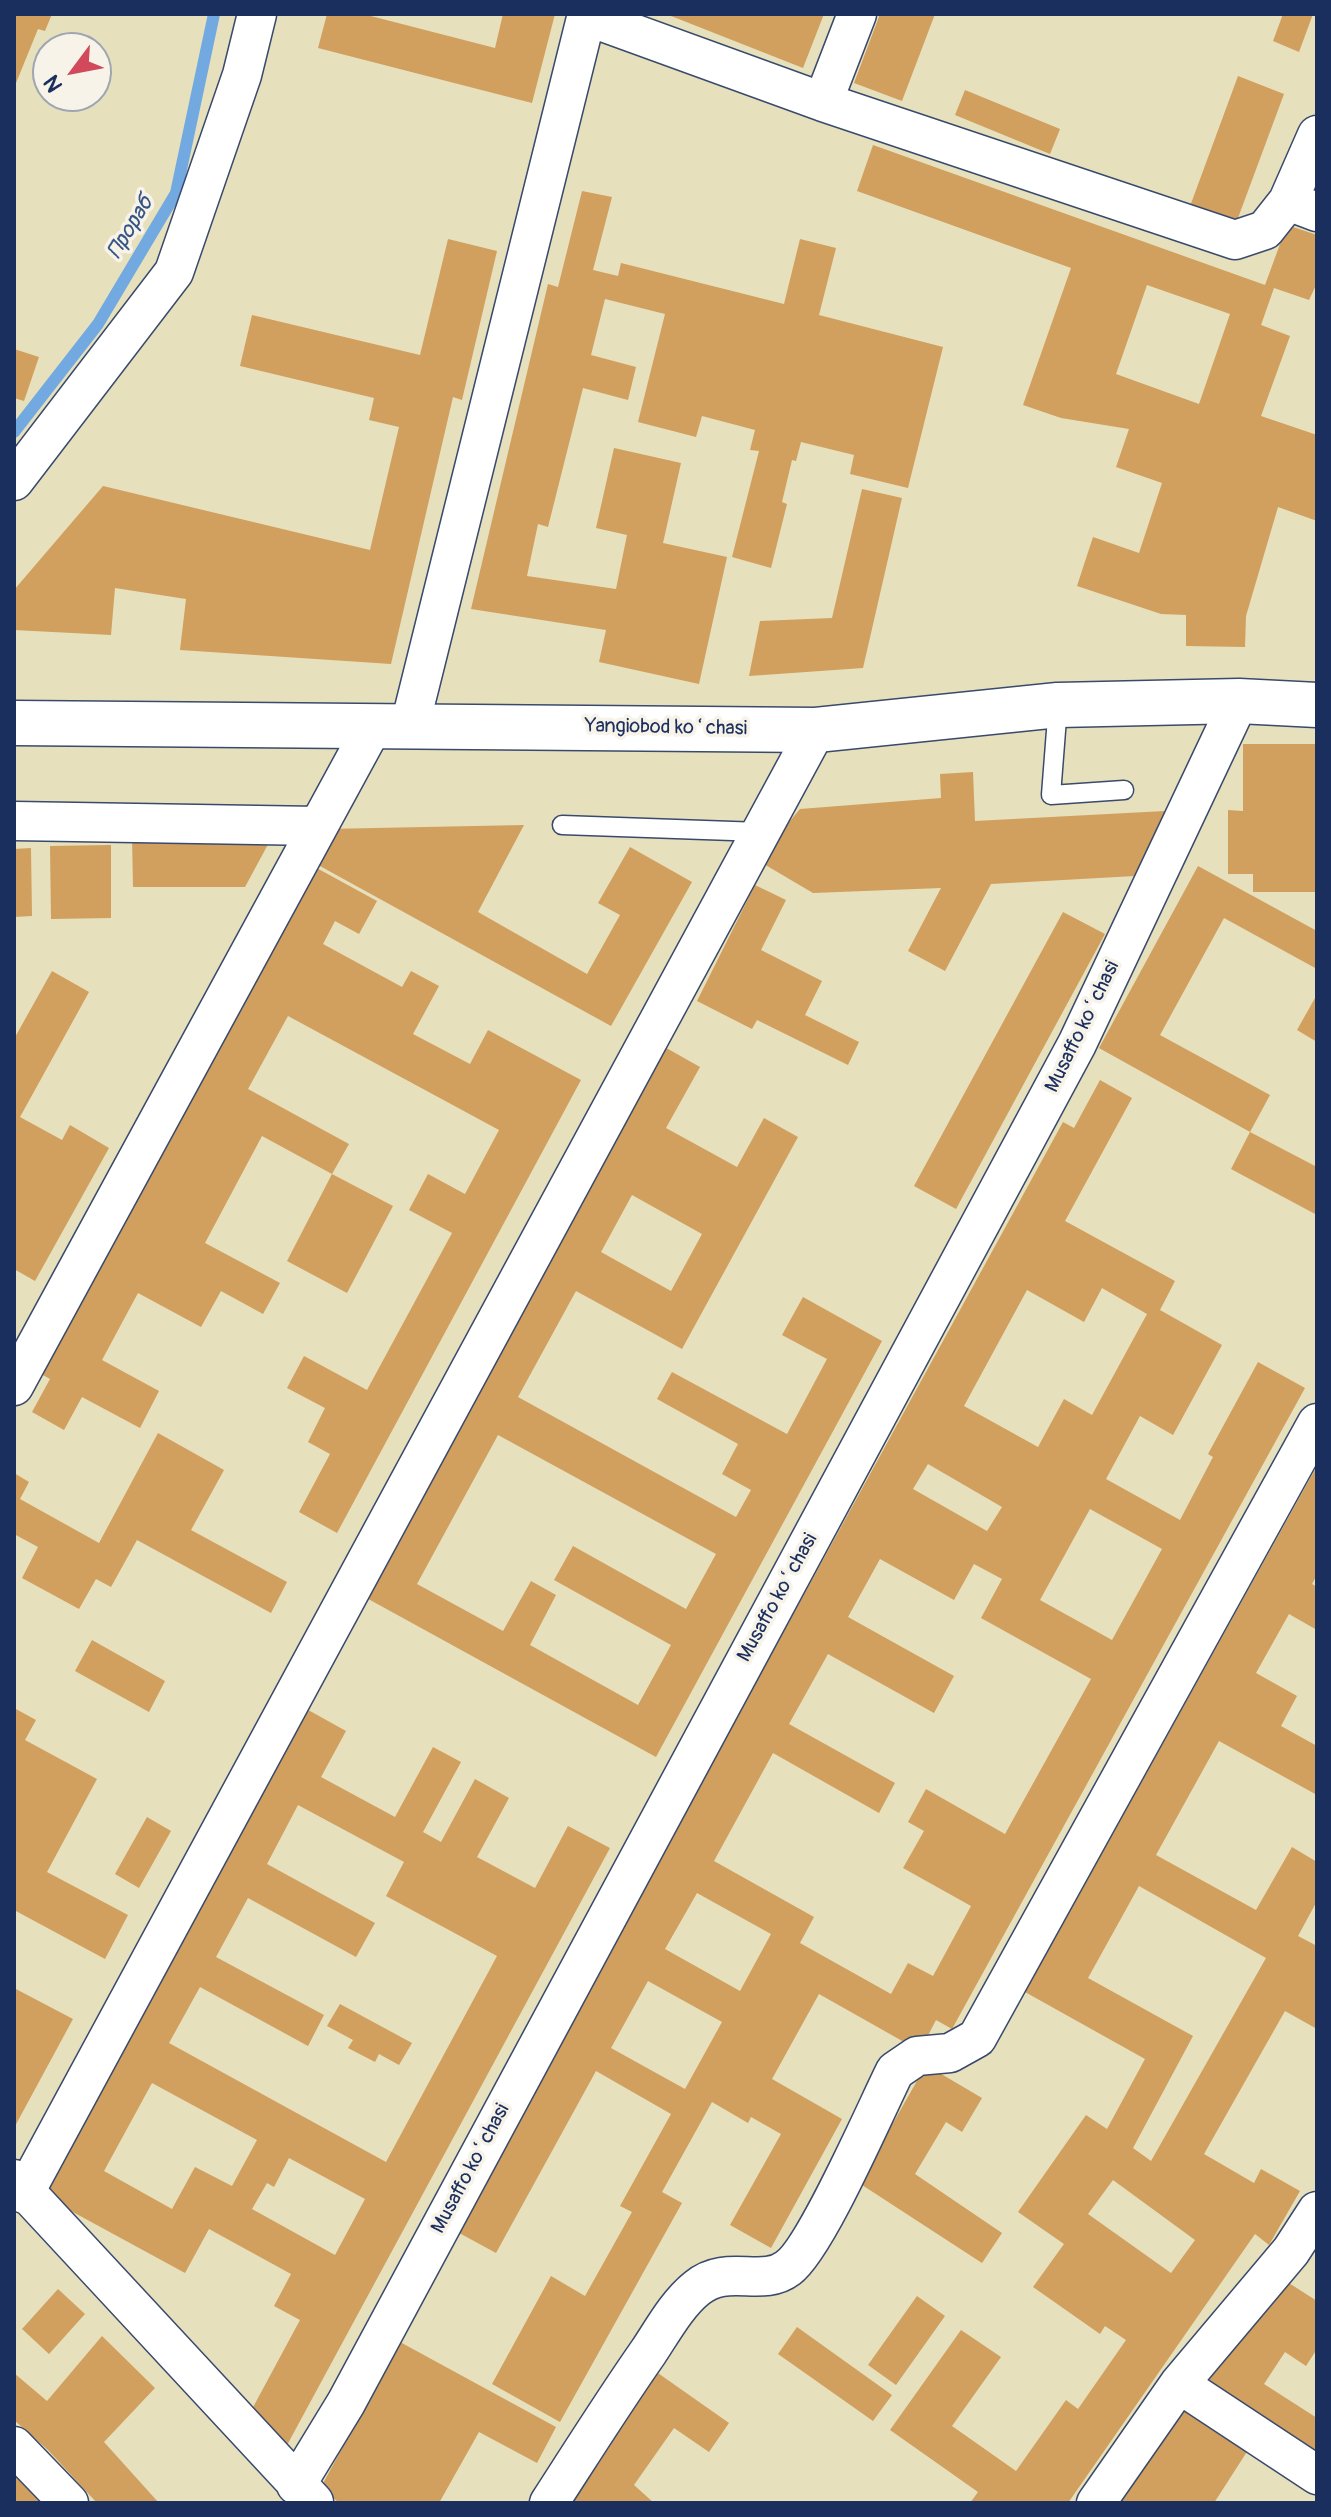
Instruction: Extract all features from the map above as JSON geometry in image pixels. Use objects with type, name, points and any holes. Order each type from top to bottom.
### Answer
[{"type":"street","points":[[14,481],[174,272],[242,75],[257,14]]},
{"type":"street","points":[[823,102],[857,14]]},
{"type":"street","points":[[14,1386],[318,826],[391,725],[586,15],[823,102],[1235,240],[1265,230],[1302,207],[1317,135]]},
{"type":"street","name":"Yangiobod koʻchasi","points":[[14,723],[816,730],[1058,705],[1239,701],[1317,705]]},
{"type":"street","name":"Musaffo koʻchasi","points":[[306,2494],[346,2403],[1077,1044],[1239,701]]},
{"type":"street","points":[[306,2494],[19,2186],[816,730]]},
{"type":"street","points":[[14,821],[318,826]]},
{"type":"street","points":[[549,2503],[621,2390],[673,2315],[697,2287],[728,2274],[758,2278],[788,2269],[815,2231],[895,2071],[917,2056],[950,2053],[977,2038],[1317,1423]]},
{"type":"street","points":[[1096,2503],[1179,2384],[1291,2251],[1317,2211]]},
{"type":"street","points":[[1179,2384],[1317,2475]]},
{"type":"street","points":[[14,2446],[69,2503]]},
{"type":"lane","points":[[1058,705],[1051,795],[1124,790]]},
{"type":"lane","points":[[562,825],[761,832]]},
{"type":"building","points":[[14,14],[52,14],[45,31],[38,29],[32,32],[32,44],[14,88]]},
{"type":"building","points":[[327,14],[363,14],[495,48],[503,14],[555,14],[532,103],[318,48]]},
{"type":"building","points":[[666,14],[824,14],[803,68]]},
{"type":"building","points":[[880,14],[935,14],[902,101],[854,83]]},
{"type":"building","points":[[1283,14],[1313,14],[1299,52],[1273,41]]},
{"type":"building","points":[[1238,76],[1284,94],[1235,226],[1189,209]]},
{"type":"building","points":[[965,90],[1060,129],[1050,154],[955,115]]},
{"type":"building","points":[[873,145],[1265,285],[1287,225],[1317,235],[1317,283],[1309,300],[1274,288],[1261,325],[1290,336],[1261,416],[1317,435],[1317,521],[1278,507],[1246,616],[1245,647],[1186,646],[1186,615],[1161,614],[1077,586],[1093,537],[1139,553],[1162,483],[1116,467],[1129,429],[1061,418],[1023,405],[1071,268],[857,191]],"holes":[[[1147,285],[1230,314],[1199,404],[1116,374]]]},
{"type":"building","points":[[582,191],[612,197],[593,270],[618,276],[621,263],[784,304],[800,239],[836,248],[819,315],[943,347],[908,488],[850,474],[854,455],[801,442],[796,461],[792,460],[782,502],[787,504],[771,568],[732,557],[759,451],[750,450],[755,430],[702,416],[696,437],[638,422],[665,314],[605,299],[591,355],[636,367],[628,400],[583,388],[548,527],[538,524],[527,576],[616,589],[627,535],[596,528],[614,448],[681,463],[663,543],[727,557],[699,684],[599,662],[606,630],[471,609],[548,284],[558,287]]},
{"type":"building","points":[[448,239],[497,251],[462,400],[453,397],[391,664],[180,650],[186,599],[115,588],[111,635],[14,630],[14,590],[103,486],[370,550],[399,427],[369,420],[374,398],[240,366],[252,315],[420,355]]},
{"type":"building","points":[[14,349],[39,357],[24,401],[14,398]]},
{"type":"building","points":[[862,489],[902,498],[863,668],[749,676],[760,621],[832,618]]},
{"type":"building","points":[[1243,744],[1317,744],[1317,892],[1253,892],[1253,874],[1228,874],[1228,810],[1243,811]]},
{"type":"building","points":[[973,772],[975,821],[1165,811],[1135,876],[991,884],[945,971],[908,951],[941,888],[813,893],[757,860],[800,809],[941,798],[940,774]]},
{"type":"building","points":[[524,825],[478,912],[587,974],[620,915],[598,903],[630,847],[692,882],[611,1026],[309,860],[326,829]]},
{"type":"building","points":[[132,837],[272,837],[245,887],[133,887]]},
{"type":"building","points":[[111,845],[111,918],[51,919],[50,846]]},
{"type":"building","points":[[31,848],[32,916],[14,917],[14,849]]},
{"type":"building","points":[[313,866],[377,901],[359,934],[335,921],[323,944],[402,987],[411,971],[439,986],[413,1034],[470,1064],[488,1030],[581,1080],[337,1533],[299,1512],[330,1454],[308,1442],[325,1408],[287,1388],[304,1356],[367,1390],[452,1233],[409,1210],[428,1174],[465,1194],[499,1130],[288,1016],[248,1089],[349,1144],[332,1174],[262,1136],[205,1243],[280,1283],[263,1314],[221,1291],[201,1327],[138,1293],[102,1360],[159,1391],[140,1428],[82,1397],[64,1430],[32,1412],[50,1379],[41,1374]]},
{"type":"building","points":[[1198,866],[1317,931],[1317,969],[1224,918],[1160,1035],[1270,1095],[1250,1132],[1099,1048]]},
{"type":"building","points":[[755,885],[786,900],[761,950],[822,981],[805,1015],[859,1042],[848,1065],[757,1020],[752,1029],[697,1001]]},
{"type":"building","points":[[1063,912],[1105,934],[956,1209],[914,1186]]},
{"type":"building","points":[[52,971],[89,992],[20,1117],[62,1140],[70,1125],[109,1148],[35,1281],[14,1269],[14,1039]]},
{"type":"building","points":[[1317,999],[1317,1042],[1297,1030]]},
{"type":"building","points":[[661,1045],[700,1067],[666,1128],[737,1167],[764,1118],[798,1137],[682,1349],[576,1291],[518,1397],[736,1517],[751,1490],[722,1474],[738,1444],[657,1399],[672,1372],[787,1434],[827,1359],[782,1335],[803,1297],[882,1341],[656,1757],[361,1595]],"holes":[[[632,1195],[702,1234],[671,1291],[601,1252]],[[498,1435],[716,1554],[686,1609],[573,1546],[554,1580],[671,1645],[638,1705],[530,1645],[556,1595],[531,1581],[503,1631],[417,1584]]]},
{"type":"building","points":[[1100,1080],[1132,1098],[1065,1221],[1175,1281],[1160,1310],[1222,1345],[1173,1435],[1140,1416],[1106,1479],[1180,1520],[1213,1457],[1208,1454],[1258,1362],[1305,1388],[952,2029],[936,2020],[920,2051],[819,1994],[772,2079],[842,2119],[771,2248],[730,2225],[781,2134],[751,2117],[748,2123],[712,2102],[662,2192],[682,2203],[560,2422],[492,2384],[551,2276],[585,2296],[632,2212],[620,2206],[671,2114],[596,2071],[496,2253],[450,2228],[555,2049],[1063,1122],[1074,1128]],"holes":[[[1102,1288],[1147,1314],[1092,1415],[1064,1399],[1038,1447],[964,1406],[1027,1290],[1084,1322]],[[928,1464],[1002,1507],[987,1531],[913,1489]],[[1090,1509],[1162,1549],[1112,1640],[1040,1600]],[[880,1559],[954,1600],[974,1564],[1002,1579],[981,1618],[1091,1679],[1005,1834],[926,1789],[908,1822],[924,1831],[903,1868],[971,1906],[933,1976],[908,1963],[891,1994],[800,1943],[814,1917],[714,1861],[773,1753],[879,1813],[895,1783],[789,1724],[828,1654],[934,1713],[954,1676],[848,1617]],[[697,1893],[771,1934],[740,1991],[665,1949]],[[648,1981],[722,2022],[685,2089],[611,2048]]]},
{"type":"building","points":[[1250,1132],[1317,1167],[1317,1215],[1231,1169]]},
{"type":"building","points":[[332,1174],[393,1206],[347,1293],[287,1261]]},
{"type":"building","points":[[158,1433],[224,1470],[191,1530],[287,1582],[271,1613],[137,1540],[111,1587],[96,1579],[79,1609],[22,1578],[38,1547],[14,1534],[14,1473],[29,1482],[20,1499],[99,1543]]},
{"type":"building","points":[[1317,1466],[1317,1575],[1312,1584],[1317,1587],[1317,1630],[1289,1614],[1256,1673],[1297,1696],[1281,1726],[1317,1746],[1317,1795],[1219,1741],[1156,1855],[1256,1910],[1292,1847],[1317,1862],[1317,1901],[1298,1936],[1317,1946],[1317,2029],[1285,2011],[1204,2154],[1254,2183],[1261,2169],[1300,2191],[1269,2245],[1255,2234],[1068,2503],[970,2503],[978,2492],[890,2430],[961,2330],[1001,2357],[952,2426],[1016,2471],[1066,2400],[1078,2409],[1126,2340],[1105,2326],[1100,2334],[1033,2287],[1064,2244],[1018,2212],[1086,2115],[1107,2129],[1145,2059],[1025,1992]],"holes":[[[1139,1886],[1266,1958],[1151,2161],[1133,2148],[1193,2036],[1088,1978]],[[1113,2180],[1195,2240],[1171,2273],[1088,2214]]]},
{"type":"building","points":[[92,1640],[165,1681],[149,1712],[75,1671]]},
{"type":"building","points":[[301,1706],[346,1731],[321,1777],[395,1817],[433,1747],[461,1762],[423,1832],[441,1842],[475,1779],[509,1798],[477,1857],[535,1888],[568,1826],[610,1848],[286,2447],[251,2411],[300,2320],[274,2306],[291,2274],[209,2229],[185,2273],[38,2193]],"holes":[[[298,1805],[404,1862],[386,1896],[497,1956],[386,2162],[169,2043],[200,1987],[308,2046],[324,2015],[216,1957],[248,1898],[356,1957],[375,1923],[267,1864]],[[152,2083],[257,2140],[232,2186],[195,2167],[172,2209],[104,2171]],[[289,2158],[365,2199],[335,2255],[252,2209],[267,2183],[274,2187]]]},
{"type":"building","points":[[14,1708],[36,1720],[25,1740],[97,1779],[47,1872],[128,1915],[105,1959],[14,1910]]},
{"type":"building","points":[[147,1817],[171,1831],[139,1888],[115,1874]]},
{"type":"building","points":[[14,1988],[73,2019],[14,2128]]},
{"type":"building","points":[[340,2004],[412,2043],[399,2065],[379,2054],[375,2062],[348,2048],[353,2040],[327,2026]]},
{"type":"building","points":[[926,2065],[982,2098],[962,2132],[946,2122],[915,2174],[1002,2233],[982,2263],[859,2183]]},
{"type":"building","points":[[1281,2278],[1317,2301],[1317,2349],[1306,2366],[1285,2352],[1264,2384],[1317,2418],[1317,2460],[1201,2390]]},
{"type":"building","points":[[58,2289],[85,2314],[49,2354],[22,2329]]},
{"type":"building","points":[[917,2296],[945,2316],[896,2385],[868,2365]]},
{"type":"building","points":[[797,2327],[892,2395],[873,2421],[778,2354]]},
{"type":"building","points":[[102,2336],[155,2388],[104,2442],[159,2503],[97,2503],[48,2450],[14,2420],[14,2373],[47,2401]]},
{"type":"building","points":[[400,2342],[556,2427],[537,2463],[479,2432],[439,2503],[339,2503],[321,2487]]},
{"type":"building","points":[[655,2371],[729,2423],[709,2452],[674,2428],[634,2485],[654,2503],[564,2503]]},
{"type":"building","points":[[1184,2404],[1250,2447],[1214,2503],[1120,2503]]},
{"type":"building","points":[[14,2473],[41,2503],[14,2503]]},
{"type":"waterway","name":"Прораб","points":[[14,432],[98,324],[176,193],[214,14]]}]
